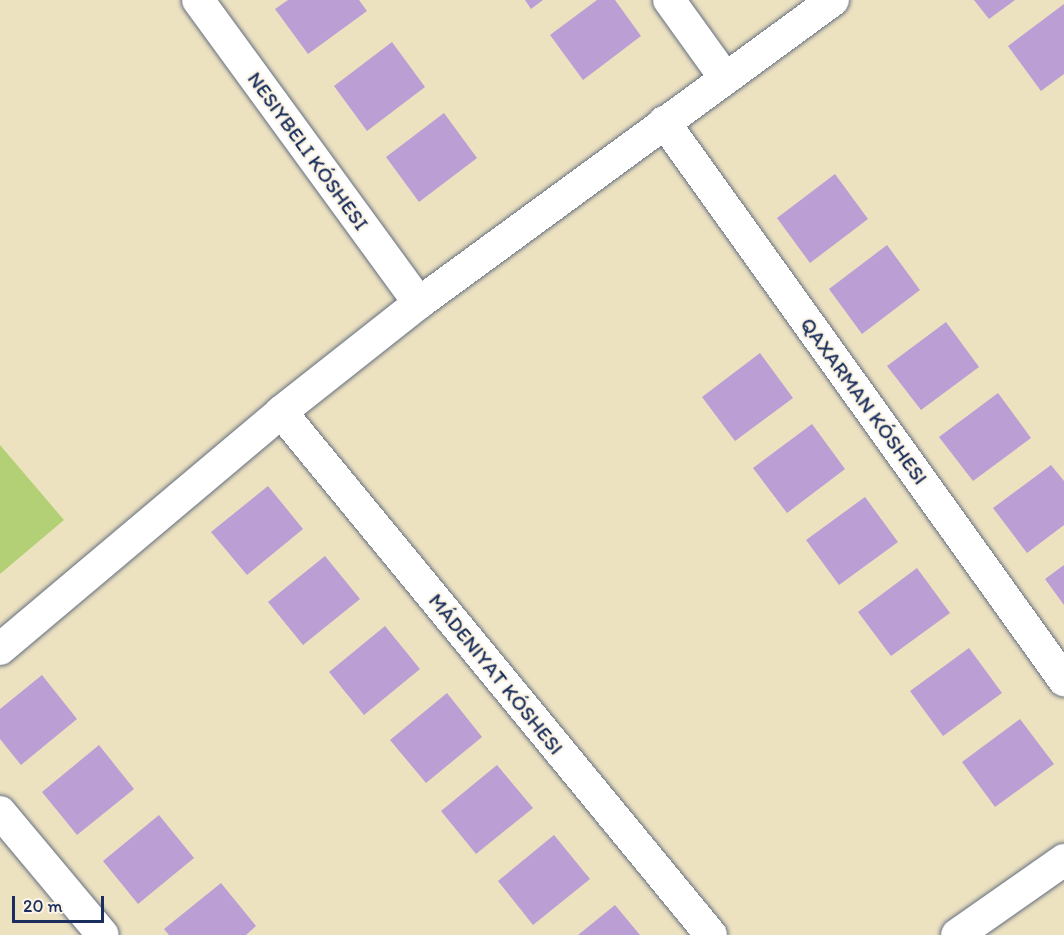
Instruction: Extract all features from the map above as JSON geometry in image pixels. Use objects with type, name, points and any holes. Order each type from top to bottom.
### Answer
[{"type":"street","name":"NESIYBELI KÓSHESI","points":[[198,0],[419,303]]},
{"type":"street","points":[[669,0],[725,78]]},
{"type":"street","points":[[0,649],[281,412],[419,303],[833,0]]},
{"type":"street","name":"QAXARMAN KÓSHESI","points":[[664,122],[1064,680]]},
{"type":"street","name":"MÁDENIYAT KÓSHESI","points":[[281,412],[711,935]]},
{"type":"street","points":[[0,812],[103,935]]},
{"type":"street","points":[[957,935],[1064,860]]},
{"type":"green space","points":[[0,445],[64,520],[0,574]]},
{"type":"building","points":[[288,0],[359,0],[367,11],[308,54],[275,9]]},
{"type":"building","points":[[525,0],[543,0],[531,9]]},
{"type":"building","points":[[597,0],[615,0],[641,36],[583,80],[550,35]]},
{"type":"building","points":[[974,0],[1015,0],[989,19]]},
{"type":"building","points":[[1064,4],[1064,74],[1041,91],[1008,46]]},
{"type":"building","points":[[392,42],[425,87],[367,131],[334,86]]},
{"type":"building","points":[[444,113],[477,158],[419,202],[386,157]]},
{"type":"building","points":[[835,174],[868,219],[810,263],[777,218]]},
{"type":"building","points":[[887,245],[920,290],[862,334],[829,289]]},
{"type":"building","points":[[946,322],[979,367],[921,410],[887,366]]},
{"type":"building","points":[[760,353],[793,398],[735,441],[702,397]]},
{"type":"building","points":[[998,393],[1031,438],[973,481],[939,437]]},
{"type":"building","points":[[812,424],[845,469],[787,513],[753,468]]},
{"type":"building","points":[[1051,465],[1064,481],[1064,525],[1027,553],[993,508]]},
{"type":"building","points":[[268,486],[303,529],[247,575],[211,532]]},
{"type":"building","points":[[865,497],[898,542],[839,585],[806,540]]},
{"type":"building","points":[[325,556],[360,599],[303,645],[268,602]]},
{"type":"building","points":[[1064,565],[1064,605],[1045,579]]},
{"type":"building","points":[[917,568],[950,613],[891,656],[858,612]]},
{"type":"building","points":[[385,626],[420,669],[364,715],[329,672]]},
{"type":"building","points":[[969,648],[1002,693],[943,736],[910,691]]},
{"type":"building","points":[[42,675],[77,719],[21,765],[0,739],[0,709]]},
{"type":"building","points":[[447,693],[482,737],[426,783],[390,740]]},
{"type":"building","points":[[1020,719],[1054,764],[995,807],[962,762]]},
{"type":"building","points":[[99,745],[134,789],[77,835],[42,792]]},
{"type":"building","points":[[497,765],[533,808],[476,854],[441,811]]},
{"type":"building","points":[[159,815],[194,858],[138,904],[103,861]]},
{"type":"building","points":[[554,835],[590,879],[533,925],[498,881]]},
{"type":"building","points":[[221,883],[256,926],[246,935],[169,935],[164,929]]},
{"type":"building","points":[[615,905],[640,935],[578,935]]}]
